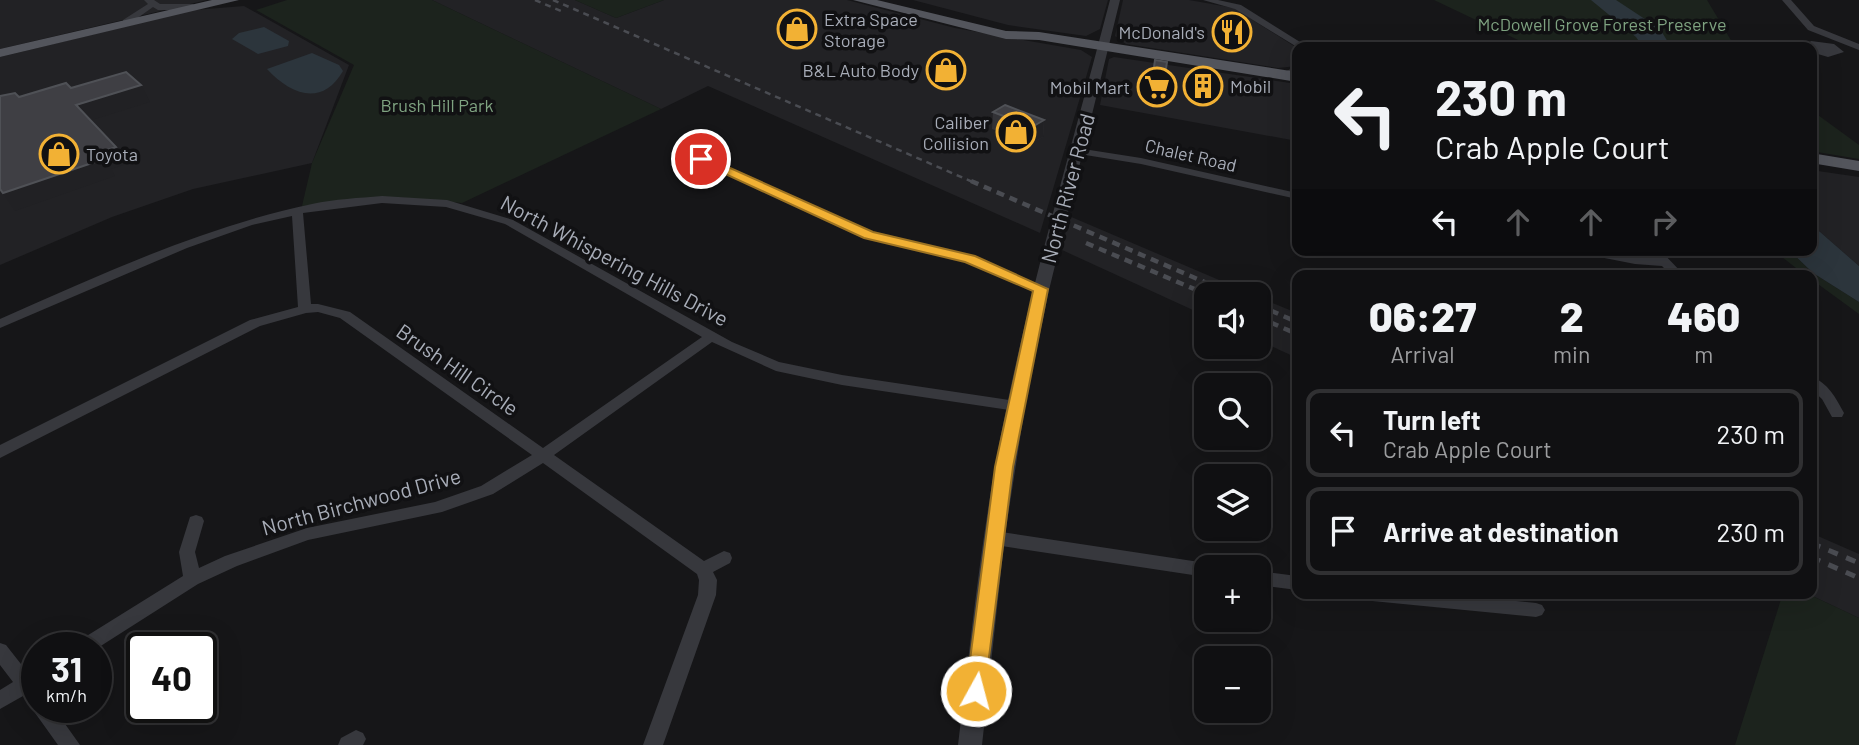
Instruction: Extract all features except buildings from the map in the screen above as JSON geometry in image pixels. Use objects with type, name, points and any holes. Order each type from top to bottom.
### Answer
[{"type":"main road","points":[[0,53],[126,22],[232,0]]},
{"type":"main road","points":[[860,0],[972,28],[1027,38],[1039,36]]},
{"type":"main road","points":[[900,0],[1039,36],[1292,73]]},
{"type":"main road","points":[[1817,159],[1859,166]]},
{"type":"street","name":"North River Road","points":[[970,745],[995,538],[1016,406],[1041,289],[1115,0]]},
{"type":"street","points":[[1207,0],[1238,7],[1295,42]]},
{"type":"street","points":[[1786,0],[1811,28],[1859,47]]},
{"type":"street","points":[[126,22],[150,2],[193,7]]},
{"type":"street","points":[[1817,50],[1828,54],[1839,52],[1831,46],[1841,42]]},
{"type":"street","name":"Chalet Road","points":[[1077,151],[1141,161],[1292,195]]},
{"type":"street","points":[[701,159],[869,235],[970,259],[1041,289]]},
{"type":"street","name":"North Whispering Hills Drive","points":[[0,324],[185,243],[296,211],[349,203],[395,201],[442,204],[480,212],[517,227],[712,337],[757,358],[802,373],[1016,406]]},
{"type":"street","points":[[296,211],[304,309]]},
{"type":"street","points":[[1615,256],[1664,262]]},
{"type":"street","points":[[1658,256],[1673,270]]},
{"type":"street","name":"Brush Hill Circle","points":[[0,452],[247,326],[304,309],[318,308],[350,318],[703,569]]},
{"type":"street","name":"North Birchwood Drive","points":[[108,632],[191,579],[231,561],[307,534],[465,499],[522,470],[712,337]]},
{"type":"street","points":[[1817,386],[1828,396],[1836,413]]},
{"type":"street","points":[[191,579],[187,552],[196,521]]},
{"type":"street","points":[[995,538],[1194,568]]},
{"type":"street","points":[[653,745],[707,595],[708,580],[703,569],[724,558]]},
{"type":"street","points":[[1271,580],[1292,582]]},
{"type":"street","points":[[1423,599],[1536,610]]},
{"type":"street","points":[[0,651],[21,671]]},
{"type":"street","points":[[0,700],[21,687]]},
{"type":"street","points":[[53,723],[70,745]]},
{"type":"shaded area","points":[[0,0],[207,0],[0,49]]},
{"type":"shaded area","points":[[432,0],[575,0],[616,18],[664,0],[847,0],[955,28],[1081,50],[1092,57],[1040,233],[708,86],[661,109]]},
{"type":"shaded area","points":[[913,0],[1108,0],[1100,29],[1086,36],[1008,25]]},
{"type":"shaded area","points":[[1123,0],[1189,0],[1234,8],[1292,45],[1292,67],[1278,68],[1126,44],[1115,36]]},
{"type":"shaded area","points":[[1591,0],[1616,0],[1660,29],[1668,42],[1640,42]]},
{"type":"shaded area","points":[[244,6],[349,65],[312,163],[193,189],[112,217],[0,265],[0,57],[194,10]]},
{"type":"shaded area","points":[[264,27],[289,41],[288,46],[258,54],[232,39],[239,33]]},
{"type":"shaded area","points":[[312,53],[339,65],[343,71],[326,90],[316,93],[296,91],[267,69]]},
{"type":"shaded area","points":[[1114,57],[1292,83],[1292,140],[1100,105],[1109,59]]},
{"type":"shaded area","points":[[1817,171],[1859,177],[1859,266],[1817,229]]},
{"type":"shaded area","points":[[1069,216],[1224,282],[1194,282],[1194,310],[1062,250]]},
{"type":"shaded area","points":[[1817,229],[1859,266],[1859,302],[1817,276],[1817,270],[1810,270],[1795,256],[1817,256]]},
{"type":"shaded area","points":[[1271,302],[1292,311],[1292,356],[1271,346]]},
{"type":"shaded area","points":[[1817,536],[1859,554],[1859,618],[1817,598]]},
{"type":"green space","name":"Brush Hill Park","points":[[287,0],[432,0],[661,109],[462,203],[395,197],[302,206],[312,163],[354,65],[256,10]]},
{"type":"green space","points":[[575,0],[664,0],[616,18]]},
{"type":"green space","name":"McDowell Grove Forest Preserve","points":[[1434,0],[1707,0],[1732,42],[1522,42]]},
{"type":"green space","points":[[1817,114],[1859,145],[1859,159],[1817,152]]},
{"type":"green space","points":[[1781,256],[1795,256],[1810,270],[1799,270]]},
{"type":"green space","points":[[1817,276],[1859,302],[1859,314],[1817,283]]},
{"type":"green space","points":[[1817,598],[1859,618],[1859,745],[1735,745],[1781,599]]},
{"type":"railway","points":[[535,0],[561,11]]},
{"type":"railway","points":[[553,0],[975,183]]},
{"type":"railway","points":[[971,181],[1204,282]]},
{"type":"railway","points":[[1086,243],[1194,289]]},
{"type":"railway","points":[[1271,311],[1292,320]]},
{"type":"railway","points":[[1271,323],[1292,332]]},
{"type":"railway","points":[[1817,546],[1859,563]]},
{"type":"railway","points":[[1817,560],[1859,578]]},
{"type":"place","name":"Extra Space Storage","points":[[797,29]]},
{"type":"place","name":"McDonald's","points":[[1232,32]]},
{"type":"place","name":"B&L Auto Body","points":[[946,70]]},
{"type":"place","name":"Mobil","points":[[1203,86]]},
{"type":"place","name":"Mobil Mart","points":[[1157,87]]},
{"type":"place","name":"Caliber Collision","points":[[1016,132]]},
{"type":"place","name":"Toyota","points":[[59,154]]},
{"type":"route","points":[[701,159],[869,235],[970,259],[1041,289],[1004,467],[976,691]]}]
